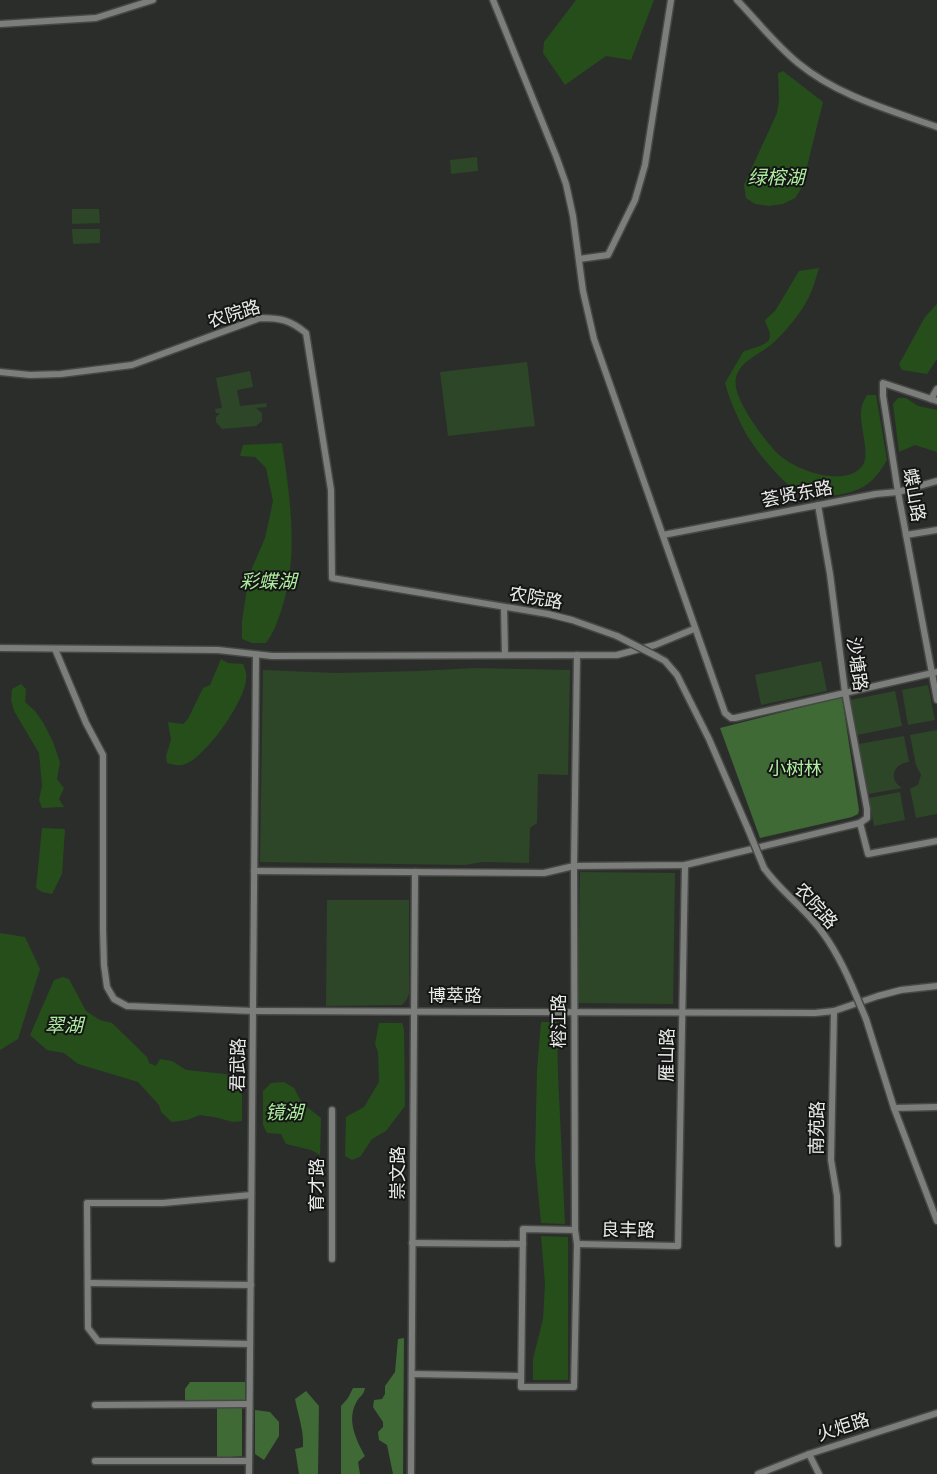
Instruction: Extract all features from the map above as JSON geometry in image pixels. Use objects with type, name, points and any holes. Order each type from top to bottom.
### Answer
[{"type":"street","points":[[0,24],[96,18],[153,0]]},
{"type":"street","points":[[493,0],[566,184],[574,216],[587,312],[594,339],[725,714],[731,718],[934,672]]},
{"type":"street","points":[[579,259],[608,255],[635,200],[645,165],[671,0]]},
{"type":"street","points":[[737,0],[798,63],[828,84],[857,98],[937,127]]},
{"type":"street","name":"农院路","points":[[0,372],[30,375],[61,374],[132,365],[260,318],[277,318],[294,323],[306,333],[331,490],[332,578],[548,614],[572,620],[617,636],[665,662],[677,675],[709,739],[764,868],[772,880],[808,915],[825,935],[839,958],[866,1018],[894,1108],[937,1221]]},
{"type":"street","name":"蝶山路","points":[[934,400],[883,383],[883,396],[898,492],[934,672],[937,700]]},
{"type":"street","points":[[934,400],[937,389]]},
{"type":"street","name":"荟贤东路","points":[[663,534],[876,494],[898,492],[937,481]]},
{"type":"street","name":"沙塘路","points":[[818,505],[830,574],[845,692],[866,809],[867,818],[860,823]]},
{"type":"street","points":[[906,535],[937,530]]},
{"type":"street","points":[[504,608],[505,655]]},
{"type":"street","points":[[0,648],[218,650],[256,656],[617,655],[635,652],[694,629]]},
{"type":"street","name":"博萃路","points":[[55,649],[86,723],[103,755],[104,965],[108,987],[114,999],[127,1006],[253,1011],[814,1013],[834,1011],[901,990],[937,986]]},
{"type":"street","name":"榕江路","points":[[521,1376],[521,1387],[574,1387],[577,1244],[575,1230],[574,866],[577,655]]},
{"type":"street","name":"君武路","points":[[249,1474],[256,656]]},
{"type":"street","points":[[254,871],[544,873],[574,866],[685,865],[860,823],[868,854],[937,841]]},
{"type":"street","name":"雁山路","points":[[678,1246],[685,865]]},
{"type":"street","name":"崇文路","points":[[411,1474],[415,872]]},
{"type":"street","name":"南苑路","points":[[834,1011],[831,1160],[837,1196],[838,1244]]},
{"type":"street","points":[[894,1108],[937,1107]]},
{"type":"street","name":"育才路","points":[[332,1110],[332,1259]]},
{"type":"street","points":[[250,1344],[98,1341],[88,1328],[87,1203],[163,1203],[251,1195]]},
{"type":"street","points":[[412,1374],[521,1376],[523,1229],[575,1230]]},
{"type":"street","points":[[412,1243],[523,1244]]},
{"type":"street","name":"良丰路","points":[[577,1244],[678,1246]]},
{"type":"street","points":[[88,1284],[250,1285]]},
{"type":"street","points":[[95,1405],[250,1404]]},
{"type":"street","name":"火炬路","points":[[758,1474],[809,1454],[937,1413]]},
{"type":"street","points":[[809,1454],[819,1474]]},
{"type":"street","points":[[95,1461],[249,1461]]},
{"type":"shaded area","points":[[477,157],[478,171],[451,174],[450,160]]},
{"type":"shaded area","points":[[72,209],[99,209],[100,223],[72,224]]},
{"type":"shaded area","points":[[72,229],[100,229],[100,243],[73,244]]},
{"type":"shaded area","points":[[527,362],[535,426],[448,436],[440,372]]},
{"type":"shaded area","points":[[250,371],[253,387],[237,390],[240,406],[266,403],[267,407],[256,408],[262,413],[262,421],[256,426],[222,429],[216,422],[216,417],[220,413],[216,413],[215,409],[222,408],[216,378]]},
{"type":"shaded area","points":[[821,661],[827,691],[761,705],[755,675]]},
{"type":"shaded area","points":[[477,668],[570,670],[568,775],[538,774],[537,823],[530,828],[529,863],[482,862],[465,865],[260,862],[263,670],[336,673]]},
{"type":"shaded area","points":[[928,685],[935,720],[908,725],[902,690]]},
{"type":"shaded area","points":[[895,691],[902,726],[857,735],[850,700]]},
{"type":"shaded area","points":[[937,730],[937,814],[916,818],[910,789],[918,785],[921,775],[916,765],[910,735]]},
{"type":"shaded area","points":[[904,736],[909,762],[899,765],[894,772],[895,781],[902,788],[868,794],[859,744]]},
{"type":"shaded area","points":[[900,792],[905,820],[874,826],[869,798]]},
{"type":"shaded area","points":[[580,872],[675,873],[673,1004],[578,1003]]},
{"type":"shaded area","points":[[327,900],[409,900],[409,993],[402,1005],[326,1006]]},
{"type":"green space","name":"小树林","points":[[842,697],[859,810],[858,814],[760,838],[720,728]]},
{"type":"green space","points":[[404,1338],[403,1474],[393,1474],[387,1445],[379,1440],[378,1432],[383,1427],[383,1422],[373,1407],[374,1400],[382,1399],[385,1394],[385,1386],[395,1372],[398,1339]]},
{"type":"green space","points":[[190,1382],[245,1382],[245,1400],[185,1400],[185,1389]]},
{"type":"green space","points":[[353,1388],[365,1388],[354,1408],[352,1422],[358,1443],[365,1456],[358,1462],[360,1474],[341,1474],[341,1406]]},
{"type":"green space","points":[[306,1391],[319,1406],[318,1474],[299,1474],[295,1449],[303,1447],[303,1441],[295,1399]]},
{"type":"green space","points":[[217,1408],[242,1408],[242,1456],[217,1458]]},
{"type":"green space","points":[[255,1410],[270,1412],[279,1422],[279,1436],[264,1460],[255,1454]]},
{"type":"water","points":[[576,0],[654,0],[631,60],[606,56],[565,85],[543,53],[544,42]]},
{"type":"water","name":"绿榕湖","points":[[783,71],[823,102],[802,187],[795,198],[783,204],[769,206],[755,204],[746,198],[744,185],[777,113],[779,100],[778,73]]},
{"type":"water","points":[[819,268],[806,303],[789,327],[774,342],[742,366],[736,378],[738,396],[743,406],[764,438],[777,453],[807,471],[833,476],[845,476],[855,472],[863,465],[866,454],[861,419],[862,408],[867,395],[876,395],[887,460],[880,471],[865,486],[848,493],[814,499],[806,497],[787,484],[762,456],[743,427],[725,383],[743,352],[767,342],[769,339],[770,334],[765,320],[775,311],[799,271]]},
{"type":"water","points":[[937,304],[937,359],[927,374],[902,370],[899,364],[925,317]]},
{"type":"water","points":[[898,398],[906,398],[918,406],[937,410],[937,452],[915,445],[899,452],[893,404]]},
{"type":"water","name":"彩蝶湖","points":[[282,443],[288,484],[292,546],[287,587],[279,617],[269,639],[266,643],[252,643],[242,639],[242,621],[249,575],[265,538],[273,501],[266,468],[255,457],[240,456],[243,445]]},
{"type":"water","points":[[221,659],[228,663],[243,664],[246,677],[239,701],[222,729],[201,753],[182,765],[167,763],[166,756],[171,740],[168,722],[183,724],[188,719],[203,688],[210,685]]},
{"type":"water","points":[[21,684],[26,689],[25,702],[35,711],[44,724],[60,762],[57,779],[64,788],[59,799],[64,807],[42,808],[39,800],[42,786],[39,753],[14,711],[11,700],[12,689]]},
{"type":"water","points":[[42,828],[65,829],[62,874],[52,894],[42,892],[36,888]]},
{"type":"water","points":[[0,933],[25,937],[40,969],[18,1039],[0,1050]]},
{"type":"water","name":"翠湖","points":[[63,977],[69,979],[86,1011],[100,1020],[112,1023],[147,1057],[149,1063],[156,1066],[160,1059],[172,1061],[186,1070],[225,1074],[242,1081],[242,1121],[233,1122],[200,1115],[187,1120],[172,1122],[161,1112],[159,1105],[138,1082],[78,1064],[64,1053],[47,1050],[30,1035],[54,980]]},
{"type":"water","points":[[541,1022],[557,1022],[565,1224],[541,1223],[535,1159],[537,1070]]},
{"type":"water","points":[[379,1023],[402,1023],[404,1029],[405,1106],[386,1131],[372,1139],[360,1157],[352,1160],[345,1156],[346,1117],[364,1107],[379,1082],[378,1052],[375,1044]]},
{"type":"water","name":"镜湖","points":[[284,1082],[294,1088],[302,1103],[321,1118],[320,1155],[311,1150],[286,1144],[281,1134],[267,1133],[263,1125],[263,1091],[271,1083]]},
{"type":"water","points":[[541,1236],[568,1237],[568,1380],[533,1380],[533,1359],[543,1319],[545,1284]]}]
